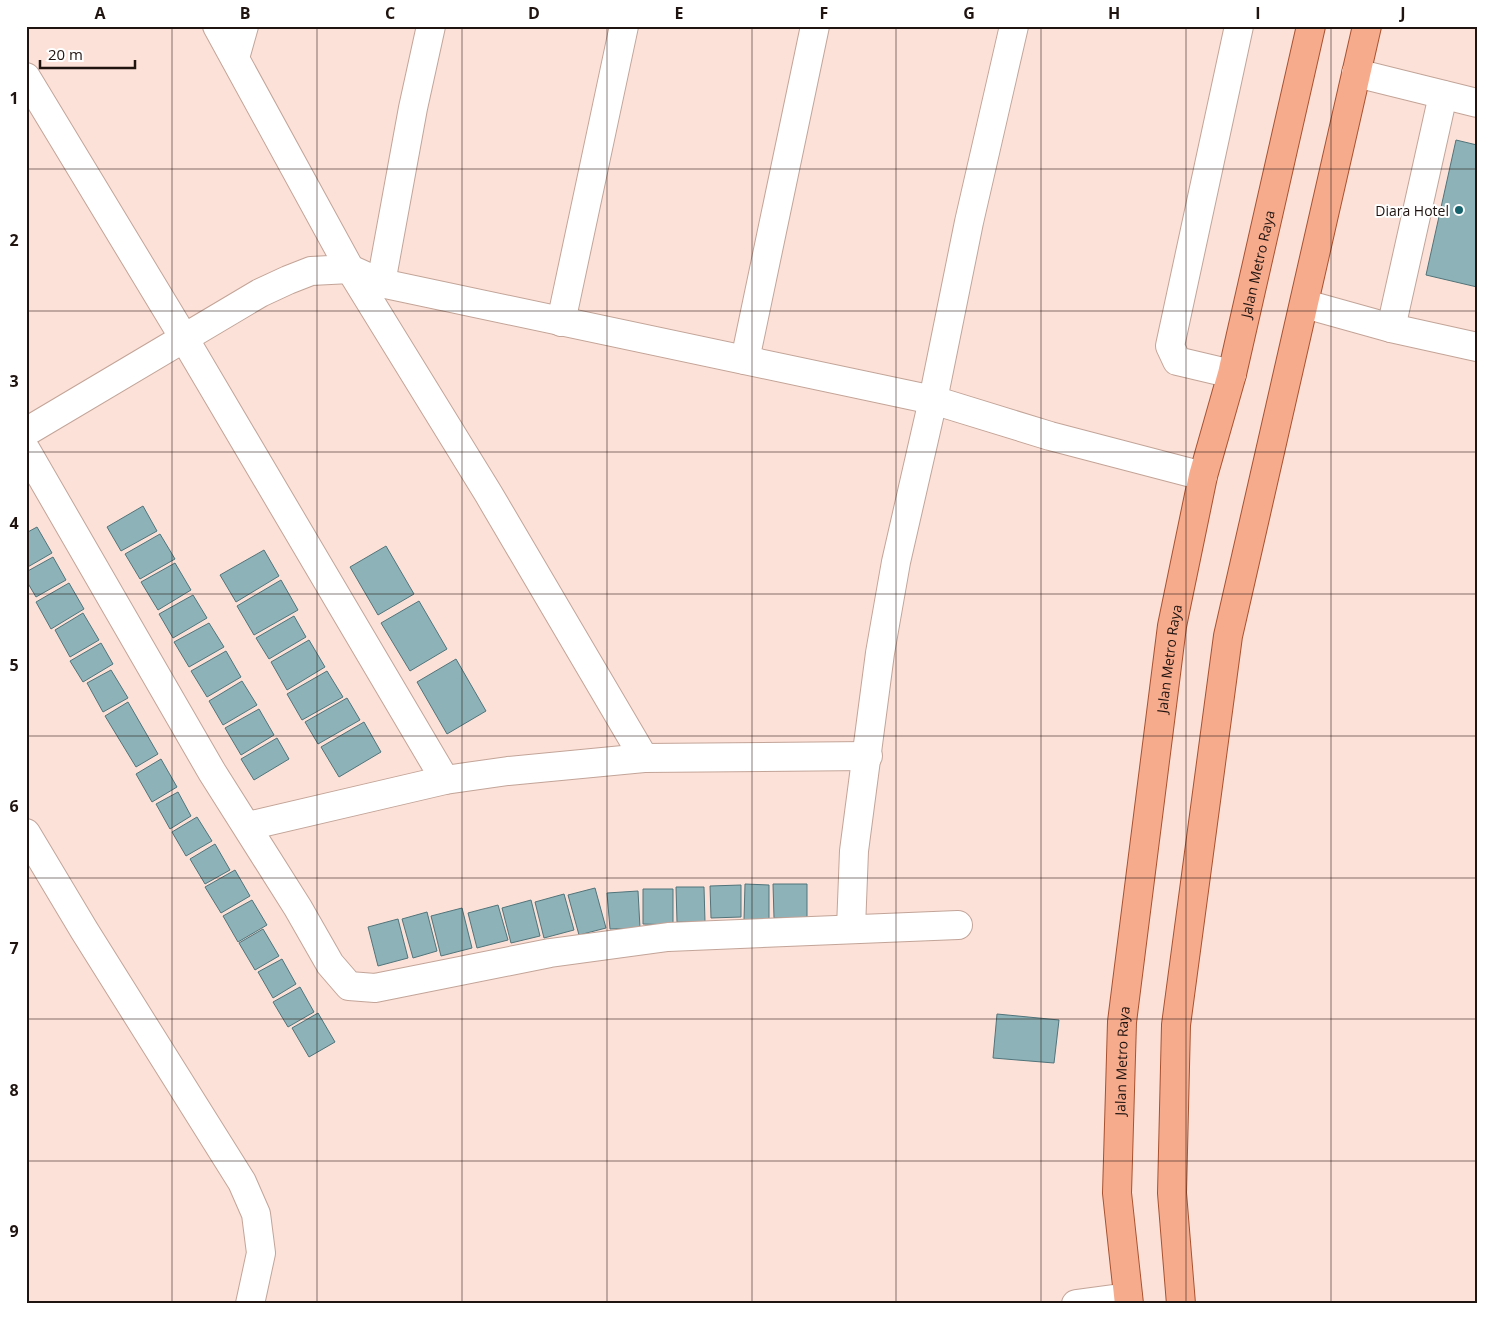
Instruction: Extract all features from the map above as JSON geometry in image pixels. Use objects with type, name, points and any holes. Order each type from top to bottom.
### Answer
[{"type":"main road","name":"Jalan Metro Raya","points":[[1129,1300],[1117,1194],[1122,1022],[1172,626],[1202,476],[1232,374],[1311,26]]},
{"type":"main road","points":[[1181,1304],[1172,1192],[1176,1025],[1228,636],[1367,26]]},
{"type":"street","points":[[217,26],[350,269],[488,493],[644,758]]},
{"type":"street","points":[[235,58],[244,26]]},
{"type":"street","points":[[381,283],[413,108],[431,26]]},
{"type":"street","points":[[561,322],[624,26]]},
{"type":"street","points":[[745,360],[815,26]]},
{"type":"street","points":[[851,928],[854,851],[868,756],[880,653],[896,562],[933,400],[969,222],[1014,26]]},
{"type":"street","points":[[1232,374],[1177,361],[1170,346],[1239,26]]},
{"type":"street","points":[[1356,73],[1477,103]]},
{"type":"street","points":[[26,77],[184,338],[445,780]]},
{"type":"street","points":[[1391,328],[1443,94]]},
{"type":"street","points":[[26,432],[260,293],[311,271],[350,269],[381,283],[933,400],[1050,436],[1202,476]]},
{"type":"street","points":[[1304,304],[1391,328],[1477,347]]},
{"type":"street","points":[[26,450],[212,772],[248,826],[330,964],[348,986],[362,988],[550,953],[668,937],[958,925]]},
{"type":"street","points":[[248,826],[445,780],[644,758],[868,756]]},
{"type":"street","points":[[26,833],[84,930],[242,1182],[256,1214],[261,1253],[250,1304]]},
{"type":"street","points":[[1076,1304],[1129,1300]]},
{"type":"building","name":"Diara Hotel","points":[[1456,140],[1477,145],[1477,287],[1426,275]]},
{"type":"building","points":[[143,506],[157,531],[121,551],[107,527]]},
{"type":"building","points":[[37,527],[52,553],[26,568],[26,533]]},
{"type":"building","points":[[160,534],[175,559],[140,579],[125,554]]},
{"type":"building","points":[[386,546],[414,594],[378,615],[350,567]]},
{"type":"building","points":[[264,550],[279,576],[236,602],[220,575]]},
{"type":"building","points":[[53,557],[66,580],[36,597],[26,580],[26,572]]},
{"type":"building","points":[[175,563],[191,590],[158,610],[141,582]]},
{"type":"building","points":[[281,580],[298,610],[254,635],[237,606]]},
{"type":"building","points":[[69,583],[84,609],[51,629],[36,602]]},
{"type":"building","points":[[193,595],[207,618],[173,638],[159,614]]},
{"type":"building","points":[[419,601],[447,649],[410,671],[381,623]]},
{"type":"building","points":[[83,613],[99,640],[70,657],[55,630]]},
{"type":"building","points":[[294,616],[306,637],[269,659],[256,638]]},
{"type":"building","points":[[209,623],[224,647],[189,667],[174,642]]},
{"type":"building","points":[[309,640],[325,667],[287,690],[271,662]]},
{"type":"building","points":[[101,643],[113,664],[83,682],[70,661]]},
{"type":"building","points":[[226,651],[241,677],[207,697],[191,671]]},
{"type":"building","points":[[456,659],[486,711],[447,734],[417,682]]},
{"type":"building","points":[[111,670],[128,698],[103,712],[87,683]]},
{"type":"building","points":[[327,671],[343,697],[302,720],[287,694]]},
{"type":"building","points":[[242,681],[257,705],[223,725],[209,701]]},
{"type":"building","points":[[347,698],[360,720],[318,744],[305,722]]},
{"type":"building","points":[[128,702],[158,754],[136,767],[105,716]]},
{"type":"building","points":[[259,709],[274,735],[241,755],[225,728]]},
{"type":"building","points":[[364,722],[381,752],[339,777],[321,747]]},
{"type":"building","points":[[277,738],[289,759],[254,780],[241,759]]},
{"type":"building","points":[[161,759],[177,787],[152,802],[136,774]]},
{"type":"building","points":[[178,792],[191,816],[170,829],[156,804]]},
{"type":"building","points":[[197,817],[212,841],[186,856],[172,832]]},
{"type":"building","points":[[215,844],[230,870],[205,884],[190,859]]},
{"type":"building","points":[[235,870],[250,896],[221,913],[205,887]]},
{"type":"building","points":[[745,884],[769,885],[769,921],[744,920]]},
{"type":"building","points":[[773,884],[807,884],[807,918],[774,918]]},
{"type":"building","points":[[741,885],[741,917],[711,918],[710,886]]},
{"type":"building","points":[[676,887],[704,887],[705,922],[677,922]]},
{"type":"building","points":[[595,888],[606,928],[579,935],[568,895]]},
{"type":"building","points":[[643,889],[673,889],[673,925],[643,924]]},
{"type":"building","points":[[638,891],[640,928],[610,929],[607,893]]},
{"type":"building","points":[[564,894],[574,930],[544,938],[535,902]]},
{"type":"building","points":[[252,900],[267,925],[238,942],[223,916]]},
{"type":"building","points":[[531,900],[540,936],[511,943],[502,908]]},
{"type":"building","points":[[498,905],[508,940],[477,948],[468,913]]},
{"type":"building","points":[[462,908],[472,948],[441,956],[431,916]]},
{"type":"building","points":[[427,912],[437,951],[413,958],[402,919]]},
{"type":"building","points":[[398,919],[408,958],[378,966],[368,927]]},
{"type":"building","points":[[263,929],[279,956],[255,970],[239,943]]},
{"type":"building","points":[[282,959],[296,984],[273,998],[258,972]]},
{"type":"building","points":[[300,987],[314,1012],[288,1027],[273,1002]]},
{"type":"building","points":[[318,1013],[335,1042],[309,1057],[292,1028]]},
{"type":"building","points":[[997,1014],[1059,1020],[1054,1063],[993,1058]]},
{"type":"place","name":"Diara Hotel","points":[[1459,210]]}]
